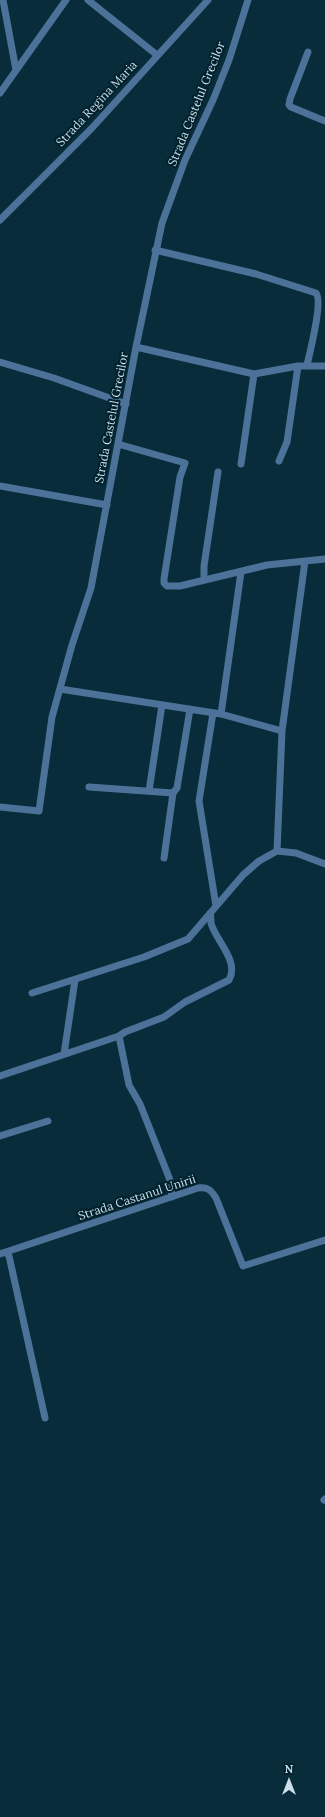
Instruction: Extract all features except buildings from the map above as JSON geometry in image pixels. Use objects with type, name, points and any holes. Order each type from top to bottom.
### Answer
[{"type":"street","points":[[3,0],[16,70]]},
{"type":"street","points":[[0,93],[66,0]]},
{"type":"street","points":[[88,0],[157,55]]},
{"type":"street","name":"Strada Regina Maria","points":[[0,220],[92,128],[208,0]]},
{"type":"street","name":"Strada Castelul Grecilor","points":[[0,807],[39,811],[52,717],[72,645],[92,588],[136,348],[162,223],[185,160],[226,67],[248,0]]},
{"type":"street","points":[[308,52],[289,102],[292,107],[325,121]]},
{"type":"street","points":[[156,250],[256,274],[316,292],[318,296],[317,307],[307,365]]},
{"type":"street","points":[[136,348],[254,374],[298,366],[325,366]]},
{"type":"street","points":[[0,362],[54,378],[126,404]]},
{"type":"street","points":[[279,461],[287,442],[298,366]]},
{"type":"street","points":[[241,464],[254,374]]},
{"type":"street","points":[[118,444],[185,463],[180,477],[164,583],[167,586],[173,587],[267,565],[325,559]]},
{"type":"street","points":[[204,580],[204,566],[218,472]]},
{"type":"street","points":[[0,486],[107,505]]},
{"type":"street","points":[[277,851],[282,731],[305,561]]},
{"type":"street","points":[[221,714],[241,572]]},
{"type":"street","points":[[60,689],[221,714],[282,731]]},
{"type":"street","points":[[149,792],[162,705]]},
{"type":"street","points":[[164,858],[173,793],[176,788],[190,709]]},
{"type":"street","points":[[213,713],[199,800],[216,906]]},
{"type":"street","points":[[88,787],[173,793]]},
{"type":"street","points":[[32,994],[144,957],[188,939],[243,875],[259,860],[277,851],[296,854],[325,864]]},
{"type":"street","points":[[0,1076],[119,1036],[125,1032],[164,1017],[185,1002],[229,980],[231,976],[230,961],[212,924],[210,913]]},
{"type":"street","points":[[64,1054],[75,980]]},
{"type":"street","points":[[119,1036],[129,1085],[140,1104],[170,1180],[172,1197]]},
{"type":"street","points":[[0,1136],[48,1121]]},
{"type":"street","name":"Strada Castanul Unirii","points":[[3,1253],[198,1188],[206,1187],[210,1189],[216,1198],[241,1265],[244,1267],[325,1240]]},
{"type":"street","points":[[3,1253],[9,1256],[45,1418]]}]
